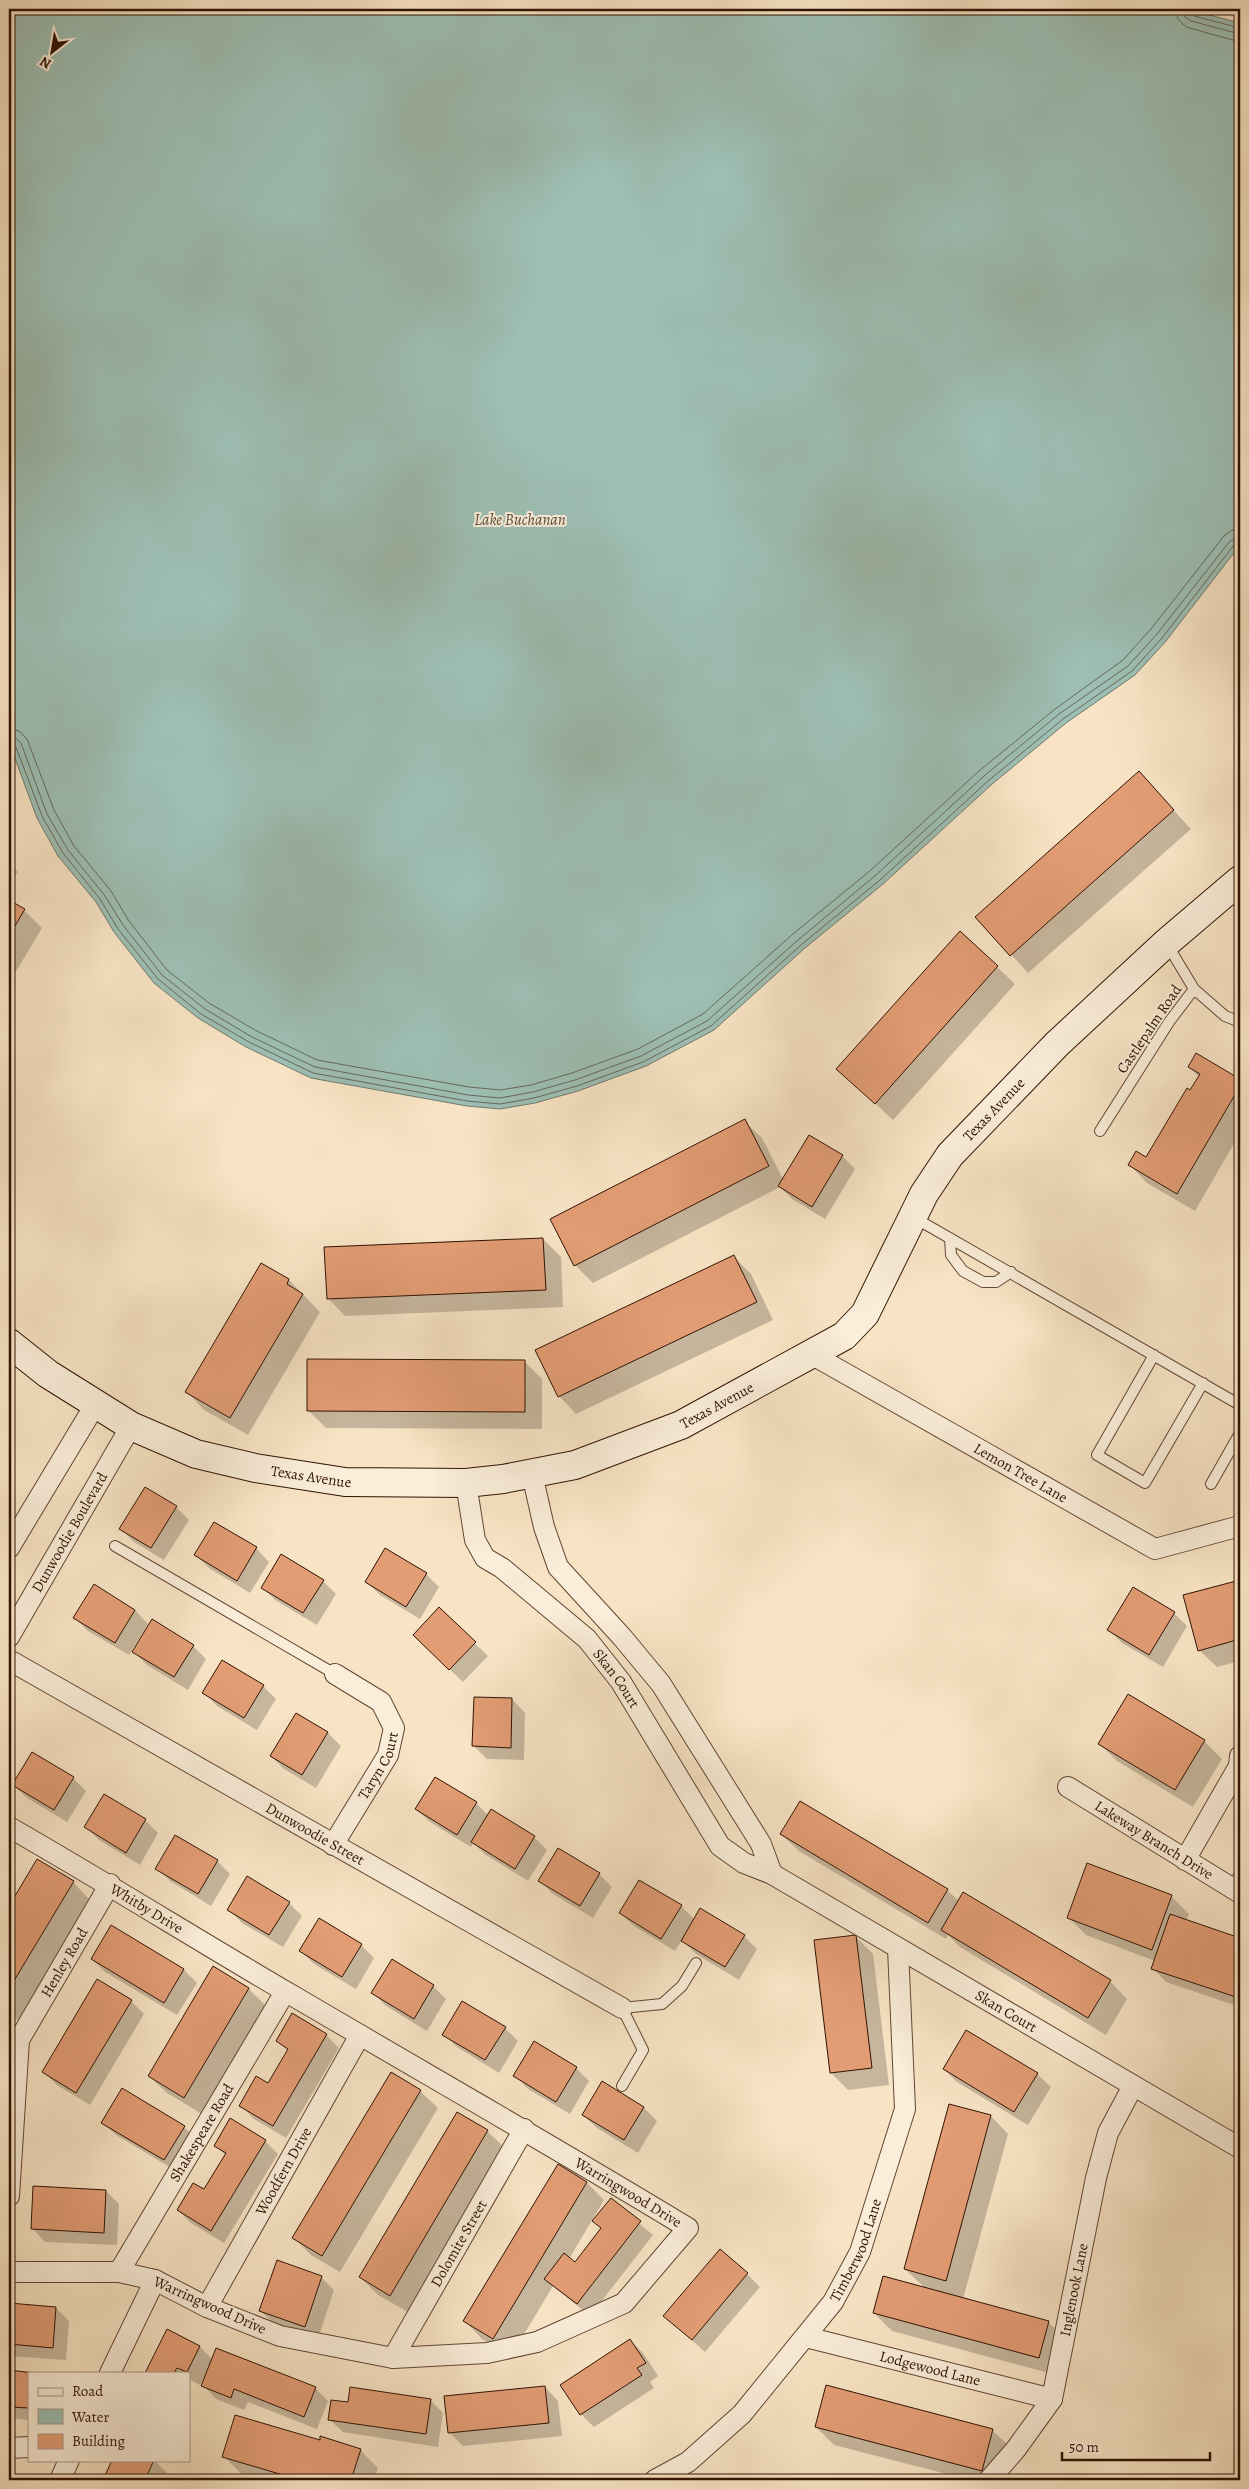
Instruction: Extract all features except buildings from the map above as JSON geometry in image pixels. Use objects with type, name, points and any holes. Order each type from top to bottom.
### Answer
[{"type":"street","name":"Texas Avenue","points":[[9,1343],[48,1374],[131,1426],[196,1454],[255,1468],[345,1482],[466,1483],[532,1474],[575,1465],[680,1425],[844,1336],[866,1314],[912,1216],[950,1155],[1057,1044],[1166,943],[1240,880]]},
{"type":"street","name":"Lemon Tree Lane","points":[[811,1354],[1156,1549],[1240,1526]]},
{"type":"street","points":[[9,1548],[95,1405]]},
{"type":"street","name":"Dunwoodie Boulevard","points":[[9,1637],[131,1426]]},
{"type":"street","name":"Skan Court","points":[[532,1474],[544,1527],[558,1567],[622,1637],[661,1684],[761,1844],[772,1874]]},
{"type":"street","name":"Skan Court","points":[[466,1483],[475,1540],[485,1558],[509,1574],[587,1639],[621,1682],[720,1846],[744,1863],[772,1874],[1240,2148]]},
{"type":"street","name":"Dunwoodie Street","points":[[9,1660],[622,2008]]},
{"type":"street","name":"Taryn Court","points":[[332,1845],[388,1755],[393,1741],[394,1728],[381,1702],[335,1674]]},
{"type":"street","points":[[1185,1860],[1239,1766],[1240,1756]]},
{"type":"street","name":"Lakeway Branch Drive","points":[[1068,1787],[1185,1860],[1237,1885]]},
{"type":"street","name":"Whitby Drive","points":[[9,1827],[110,1884],[285,1992]]},
{"type":"street","name":"Henley Road","points":[[14,2037],[110,1884]]},
{"type":"street","name":"Timberwood Lane","points":[[655,2480],[688,2462],[742,2414],[833,2302],[860,2252],[905,2109],[898,1948]]},
{"type":"street","name":"Warringwood Drive","points":[[9,2272],[119,2272],[155,2280],[206,2307],[280,2336],[393,2358],[487,2353],[537,2342],[624,2303],[688,2228],[524,2129],[285,1992]]},
{"type":"street","name":"Shakespeare Road","points":[[119,2272],[285,1992]]},
{"type":"street","name":"Woodfern Drive","points":[[206,2307],[360,2035]]},
{"type":"street","points":[[9,2196],[14,2037]]},
{"type":"street","name":"Inglenook Lane","points":[[989,2480],[1016,2449],[1052,2399],[1096,2178],[1108,2133],[1134,2086]]},
{"type":"street","name":"Dolomite Street","points":[[393,2358],[524,2129]]},
{"type":"street","points":[[110,2372],[155,2280]]},
{"type":"street","name":"Lodgewood Lane","points":[[806,2337],[1052,2399]]},
{"type":"street","points":[[9,2448],[28,2447]]},
{"type":"street","points":[[60,2480],[68,2462]]},
{"type":"lane","name":"Castlepalm Road","points":[[1100,1131],[1194,988],[1166,943]]},
{"type":"lane","points":[[1194,988],[1225,1016],[1240,1022]]},
{"type":"lane","points":[[912,1216],[1240,1405]]},
{"type":"lane","points":[[950,1238],[951,1255],[963,1271],[983,1282],[996,1282],[1011,1272]]},
{"type":"lane","points":[[1154,1356],[1097,1455],[1145,1483],[1203,1383]]},
{"type":"lane","points":[[1211,1484],[1240,1433]]},
{"type":"lane","points":[[115,1546],[335,1674]]},
{"type":"lane","points":[[622,2086],[642,2050],[622,2008],[662,2004],[682,1986],[696,1963]]},
{"type":"water","name":"Lake Buchanan","points":[[9,9],[1186,9],[1240,23],[1240,545],[1166,641],[1135,675],[1066,723],[991,785],[883,884],[805,948],[714,1030],[646,1066],[578,1091],[535,1103],[500,1109],[467,1106],[311,1078],[246,1047],[198,1018],[154,983],[114,932],[96,902],[58,856],[37,818],[9,742]]}]
